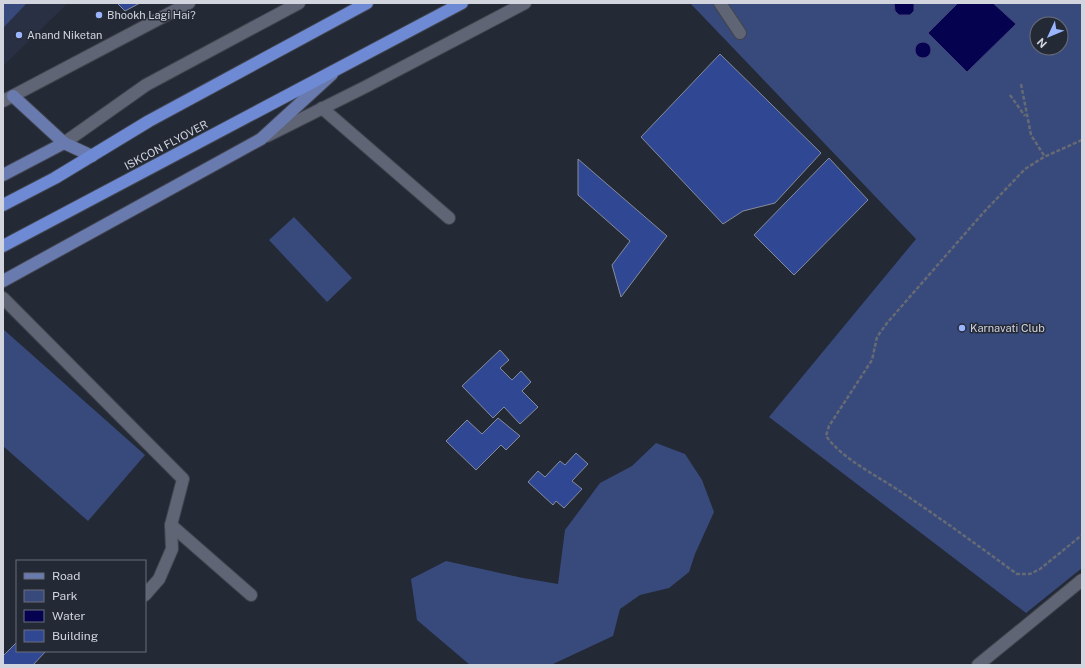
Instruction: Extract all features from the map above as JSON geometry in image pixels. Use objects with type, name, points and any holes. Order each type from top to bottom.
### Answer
[{"type":"highway","points":[[3,205],[55,178],[149,121],[367,3]]},
{"type":"highway","name":"ISKCON FLYOVER","points":[[3,246],[462,3]]},
{"type":"main road","points":[[3,281],[261,139],[341,66]]},
{"type":"main road","points":[[8,99],[64,143],[92,156]]},
{"type":"main road","points":[[3,175],[64,143]]},
{"type":"street","points":[[8,99],[188,3]]},
{"type":"street","points":[[64,143],[146,85],[299,3]]},
{"type":"street","points":[[261,139],[525,3]]},
{"type":"street","points":[[720,3],[740,33]]},
{"type":"street","points":[[322,108],[449,218]]},
{"type":"street","points":[[3,298],[183,479],[171,525],[172,549],[159,579],[146,594]]},
{"type":"street","points":[[171,525],[251,595]]},
{"type":"street","points":[[978,665],[1082,580]]},
{"type":"path","points":[[1021,84],[1031,135],[1045,157]]},
{"type":"path","points":[[1010,95],[1027,118]]},
{"type":"path","points":[[1082,140],[1045,157],[1025,169],[982,213],[887,323],[877,337],[872,360],[829,426],[826,436],[832,445],[849,458],[905,494],[1017,574],[1030,574],[1040,569],[1082,535]]},
{"type":"shaded area","name":"Anand Niketan","points":[[3,3],[68,3],[3,66]]},
{"type":"green space","points":[[3,3],[27,3],[3,28]]},
{"type":"green space","name":"Karnavati Club","points":[[690,3],[1082,3],[1082,568],[1026,613],[769,417],[916,239]]},
{"type":"green space","points":[[294,217],[352,278],[327,302],[269,240]]},
{"type":"green space","points":[[3,329],[145,455],[88,521],[3,446]]},
{"type":"green space","points":[[656,443],[685,454],[702,480],[714,512],[695,554],[689,572],[669,588],[640,595],[620,609],[613,636],[551,665],[470,665],[417,620],[411,579],[446,561],[558,584],[565,530],[600,483],[632,466]]},
{"type":"water","points":[[894,3],[914,3],[914,11],[910,15],[899,15],[895,11]]},
{"type":"water","points":[[958,3],[993,3],[1016,24],[967,72],[928,33]]},
{"type":"water","points":[[920,42],[926,42],[931,47],[929,56],[926,58],[920,58],[915,53],[915,47]]},
{"type":"building","points":[[117,3],[140,3],[125,11]]},
{"type":"building","points":[[720,54],[821,153],[775,203],[743,211],[723,224],[641,137]]},
{"type":"building","points":[[829,158],[868,200],[794,275],[754,235]]},
{"type":"building","points":[[578,159],[667,236],[621,297],[612,265],[630,241],[578,195]]},
{"type":"building","points":[[500,350],[509,360],[500,368],[512,380],[521,371],[531,382],[522,391],[538,407],[520,424],[504,407],[493,418],[462,386]]},
{"type":"building","points":[[498,418],[520,436],[506,450],[501,445],[476,470],[446,441],[467,420],[482,434]]},
{"type":"building","points":[[576,453],[588,464],[572,481],[582,489],[564,508],[556,501],[553,505],[528,482],[538,471],[545,477],[560,461],[565,465]]},
{"type":"building","points":[[16,643],[16,652],[45,652],[33,665],[3,665],[3,656]]},
{"type":"place","name":"Bhookh Lagi Hai?","points":[[99,15]]},
{"type":"place","name":"Anand Niketan","points":[[19,35]]},
{"type":"place","name":"Karnavati Club","points":[[962,328]]}]
